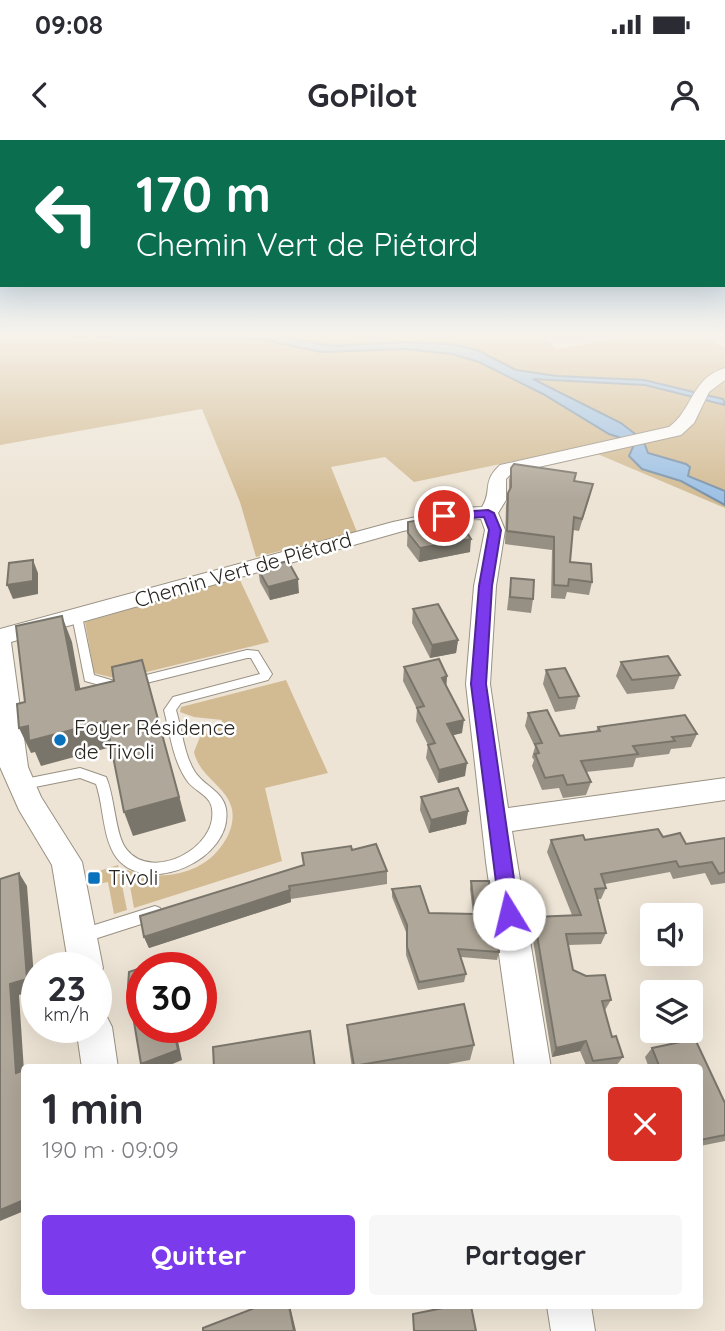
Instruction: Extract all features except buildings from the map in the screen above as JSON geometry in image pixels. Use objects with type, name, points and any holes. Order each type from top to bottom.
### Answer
[{"type":"street","points":[[532,1064],[478,684],[485,586],[495,530],[488,513],[496,500],[497,478],[506,469],[682,428],[699,394],[706,389]]},
{"type":"street","name":"Chemin Vert de Piétard","points":[[0,638],[400,526],[458,514],[488,513]]},
{"type":"street","points":[[0,643],[14,767],[20,785],[67,862],[83,952]]},
{"type":"street","points":[[496,822],[725,789]]},
{"type":"street","points":[[96,1043],[99,1064]]},
{"type":"street","points":[[569,1309],[573,1331]]},
{"type":"lane","points":[[20,785],[80,773],[101,781],[121,853],[131,862],[148,867],[165,867],[184,862],[201,853],[212,841],[219,823],[215,798],[189,774],[171,706],[177,700],[264,677],[266,674],[258,658],[254,654],[247,654],[118,686],[89,678],[77,616]]},
{"type":"lane","points":[[81,937],[171,908]]},
{"type":"shaded area","points":[[0,389],[725,389],[725,508],[581,447],[414,482],[385,457],[331,467],[357,532],[256,557],[240,502],[202,409],[0,445]]},
{"type":"shaded area","points":[[239,578],[269,642],[118,679],[94,673],[85,622]]},
{"type":"shaded area","points":[[286,680],[328,773],[265,788],[282,861],[134,908],[127,870],[140,874],[168,875],[195,868],[217,851],[232,825],[233,813],[229,801],[197,761],[194,752],[200,737],[221,726],[222,720],[194,717],[180,712],[181,707]]},
{"type":"shaded area","points":[[118,865],[127,910],[114,914],[108,882],[98,884],[96,872]]},
{"type":"water","points":[[532,389],[552,389],[621,423],[643,440],[648,453],[686,464],[690,467],[688,476],[725,491],[725,505],[681,481],[642,469],[629,456],[633,447],[624,439],[609,434]]},
{"type":"water","points":[[659,389],[680,389],[723,399],[725,405]]},
{"type":"place","name":"Foyer Résidence de Tivoli","points":[[60,740]]},
{"type":"place","name":"Tivoli","points":[[94,878]]},
{"type":"route","points":[[444,516],[488,513],[495,530],[485,586],[478,684],[509,914]]}]
